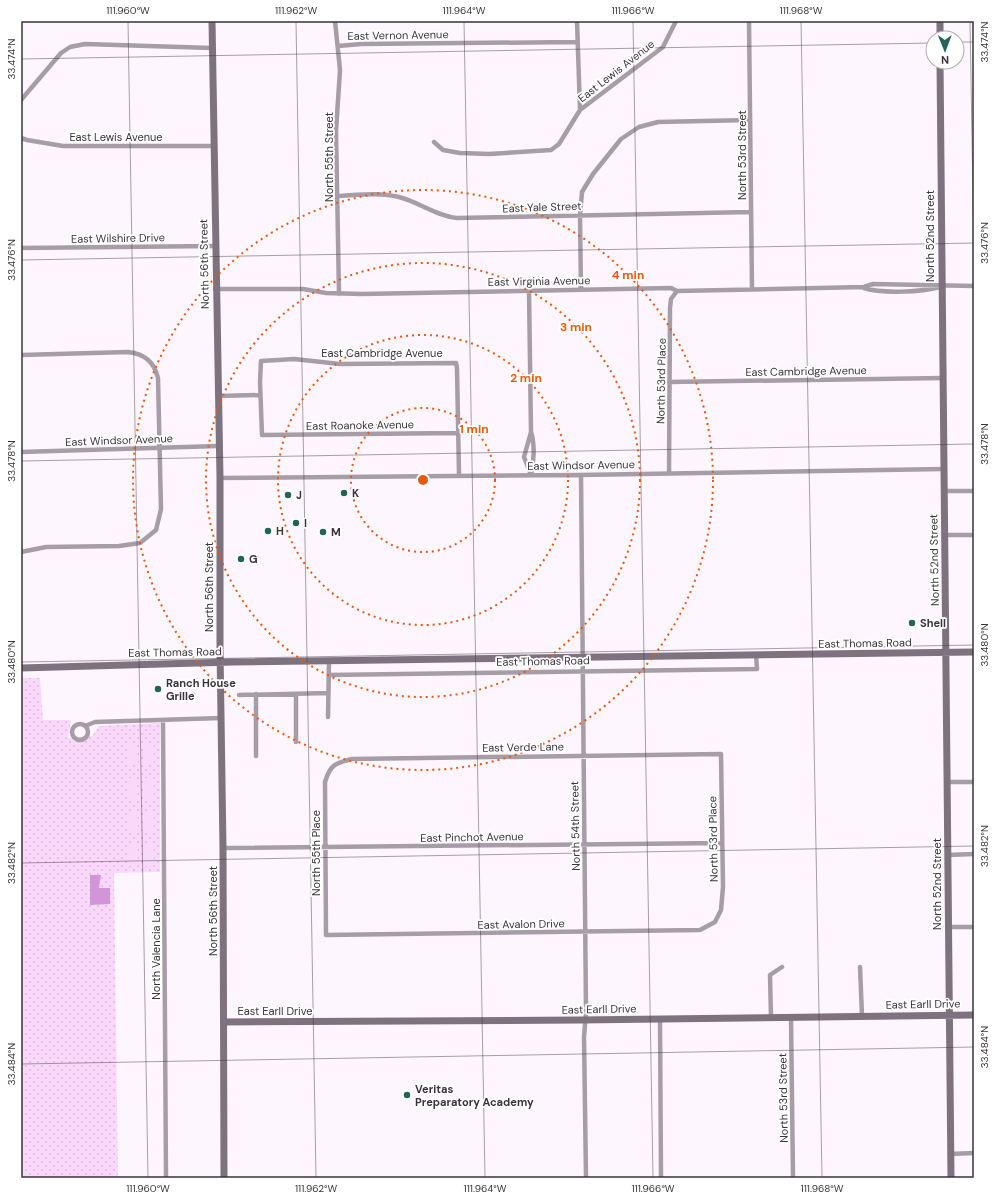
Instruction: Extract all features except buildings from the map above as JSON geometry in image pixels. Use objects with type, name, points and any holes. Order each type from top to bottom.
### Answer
[{"type":"main road","name":"North 56th Street","points":[[212,21],[215,289],[220,478],[220,662],[224,848],[224,1178]]},
{"type":"main road","name":"North 52nd Street","points":[[940,70],[951,1178]]},
{"type":"main road","name":"East Thomas Road","points":[[21,668],[220,662],[974,652]]},
{"type":"main road","name":"East Earll Drive","points":[[224,1022],[586,1020],[974,1015]]},
{"type":"street","name":"North 55th Street","points":[[335,21],[340,82],[336,131],[339,294]]},
{"type":"street","points":[[577,21],[580,110]]},
{"type":"street","name":"East Lewis Avenue","points":[[434,142],[443,150],[460,153],[496,154],[551,150],[559,144],[580,110],[662,47],[676,21]]},
{"type":"street","name":"North 53rd Street","points":[[749,21],[752,289]]},
{"type":"street","name":"East Vernon Avenue","points":[[338,46],[377,44],[577,42]]},
{"type":"street","points":[[21,100],[61,53],[70,47],[85,44],[212,48]]},
{"type":"street","points":[[581,290],[580,215],[582,192],[586,184],[621,139],[639,127],[658,122],[750,120]]},
{"type":"street","name":"East Lewis Avenue","points":[[21,138],[63,146],[213,146]]},
{"type":"street","name":"East Yale Street","points":[[338,196],[381,195],[398,197],[450,217],[751,212]]},
{"type":"street","name":"East Wilshire Drive","points":[[21,248],[215,246]]},
{"type":"street","name":"East Virginia Avenue","points":[[215,289],[303,289],[339,294],[671,288],[677,291],[864,287],[874,291],[931,290],[942,286],[974,286]]},
{"type":"street","points":[[529,291],[530,449],[533,466],[531,475]]},
{"type":"street","name":"North 53rd Place","points":[[669,473],[670,308],[672,296],[677,291]]},
{"type":"street","points":[[21,355],[128,352],[142,355],[152,363],[158,378],[161,516],[159,524],[152,534],[140,543],[132,545],[46,547],[21,552]]},
{"type":"street","name":"East Cambridge Avenue","points":[[260,395],[261,361],[294,359],[340,364],[456,363],[458,433]]},
{"type":"street","name":"East Cambridge Avenue","points":[[669,382],[943,378]]},
{"type":"street","points":[[218,396],[260,395]]},
{"type":"street","name":"East Roanoke Avenue","points":[[260,395],[262,435],[458,433]]},
{"type":"street","points":[[458,433],[459,475]]},
{"type":"street","name":"East Windsor Avenue","points":[[21,452],[218,446]]},
{"type":"street","points":[[530,449],[525,452],[524,457],[531,475]]},
{"type":"street","name":"East Windsor Avenue","points":[[220,478],[943,469]]},
{"type":"street","name":"North 54th Street","points":[[580,474],[586,1020],[584,1037],[586,1178]]},
{"type":"street","points":[[944,491],[974,491]]},
{"type":"street","points":[[944,535],[974,535]]},
{"type":"street","name":"East Thomas Road","points":[[329,675],[757,670],[756,655]]},
{"type":"street","points":[[328,718],[329,661]]},
{"type":"street","points":[[239,695],[328,693]]},
{"type":"street","points":[[256,694],[256,756]]},
{"type":"street","points":[[296,694],[296,742]]},
{"type":"street","points":[[85,726],[95,722],[221,718]]},
{"type":"street","name":"North Valencia Lane","points":[[163,720],[166,1178]]},
{"type":"street","name":"North 53rd Place","points":[[715,922],[721,910],[723,887],[721,842],[721,754]]},
{"type":"street","name":"East Verde Lane","points":[[328,770],[337,762],[352,759],[721,754]]},
{"type":"street","name":"North 55th Place","points":[[326,936],[325,782],[328,770]]},
{"type":"street","points":[[948,782],[974,782]]},
{"type":"street","name":"East Pinchot Avenue","points":[[224,848],[584,845],[721,842]]},
{"type":"street","points":[[948,855],[974,854]]},
{"type":"street","name":"East Avalon Drive","points":[[326,936],[700,930],[715,922]]},
{"type":"street","points":[[948,927],[974,927]]},
{"type":"street","points":[[771,1018],[770,975],[782,967]]},
{"type":"street","points":[[860,967],[862,1016]]},
{"type":"street","name":"North 53rd Street","points":[[791,1017],[793,1178]]},
{"type":"street","points":[[660,1019],[661,1178]]},
{"type":"street","points":[[950,1154],[974,1153]]},
{"type":"shaded area","points":[[21,678],[40,678],[43,720],[71,720],[68,738],[92,736],[99,726],[160,723],[160,872],[114,873],[118,1178],[21,1178]]},
{"type":"shaded area","points":[[127,743],[137,743],[138,765],[127,765]]},
{"type":"shaded area","points":[[144,743],[154,743],[154,765],[144,765]]},
{"type":"shaded area","points":[[127,778],[137,778],[138,800],[128,800]]},
{"type":"shaded area","points":[[144,778],[154,778],[154,800],[144,800]]},
{"type":"shaded area","points":[[127,811],[138,811],[138,833],[127,833]]},
{"type":"shaded area","points":[[144,811],[154,811],[154,833],[144,833]]},
{"type":"shaded area","points":[[128,844],[138,844],[138,866],[128,866]]},
{"type":"shaded area","points":[[144,844],[154,844],[154,866],[144,866]]},
{"type":"shaded area","points":[[90,875],[101,875],[99,888],[110,888],[110,904],[90,905]]},
{"type":"place","name":"K","points":[[344,493]]},
{"type":"place","name":"J","points":[[288,495]]},
{"type":"place","name":"I","points":[[296,523]]},
{"type":"place","name":"H","points":[[268,531]]},
{"type":"place","name":"M","points":[[323,532]]},
{"type":"place","name":"G","points":[[241,559]]},
{"type":"place","name":"Shell","points":[[912,623]]},
{"type":"place","name":"Ranch House Grille","points":[[158,689]]},
{"type":"place","name":"Veritas Preparatory Academy","points":[[407,1095]]}]
